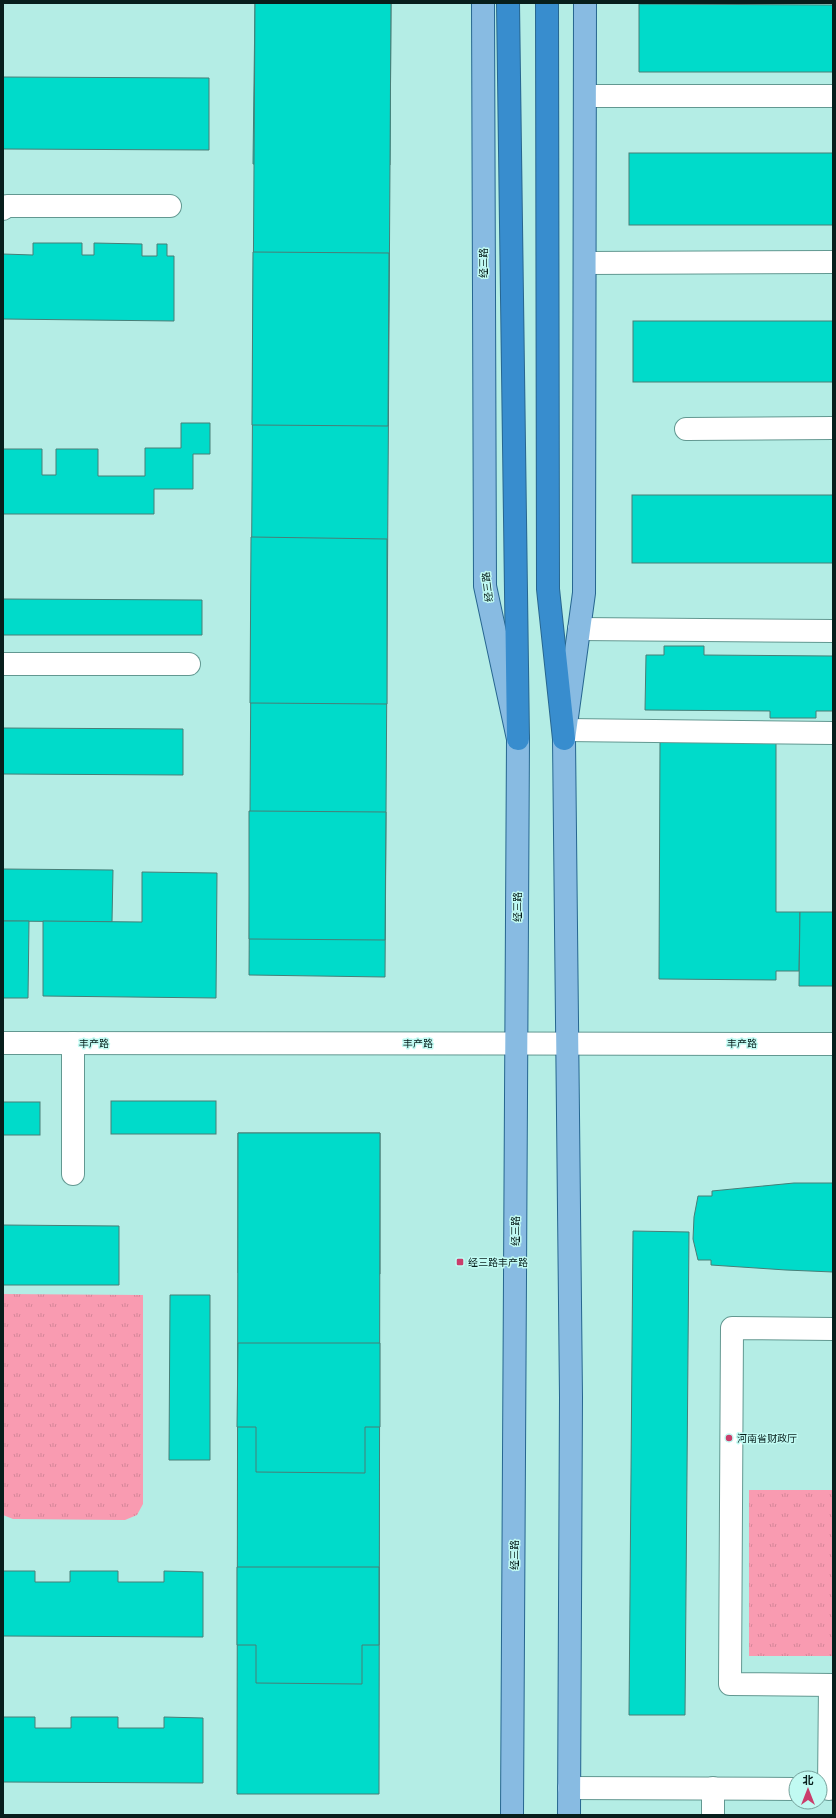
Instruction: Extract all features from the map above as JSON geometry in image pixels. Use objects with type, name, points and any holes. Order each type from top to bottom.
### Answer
[{"type":"highway","points":[[508,3],[518,739]]},
{"type":"highway","points":[[547,3],[548,589],[565,735]]},
{"type":"main road","name":"经三路","points":[[483,3],[485,586],[518,739],[512,1815]]},
{"type":"main road","points":[[569,1815],[571,1397],[565,735],[584,593],[585,3]]},
{"type":"street","points":[[585,96],[833,96]]},
{"type":"street","points":[[3,209],[7,206],[170,206]]},
{"type":"street","points":[[585,263],[833,262]]},
{"type":"street","points":[[686,429],[833,428]]},
{"type":"street","points":[[579,629],[833,631]]},
{"type":"street","points":[[3,664],[189,664]]},
{"type":"street","points":[[565,735],[833,733]]},
{"type":"street","name":"丰产路","points":[[3,1043],[833,1044]]},
{"type":"street","points":[[73,1043],[73,1174]]},
{"type":"street","points":[[828,1770],[832,1685],[730,1684],[732,1328],[833,1329]]},
{"type":"street","points":[[569,1788],[788,1789]]},
{"type":"street","points":[[713,1788],[713,1815]]},
{"type":"green space","points":[[3,1294],[143,1295],[143,1504],[137,1515],[125,1520],[13,1519],[3,1515]]},
{"type":"green space","points":[[749,1490],[833,1490],[833,1656],[749,1656]]},
{"type":"building","points":[[255,3],[391,3],[390,165],[253,164]]},
{"type":"building","points":[[255,3],[391,3],[385,977],[249,975]]},
{"type":"building","points":[[639,4],[833,5],[833,72],[639,72]]},
{"type":"building","points":[[3,77],[209,78],[209,150],[3,149]]},
{"type":"building","points":[[629,153],[833,153],[833,225],[629,225]]},
{"type":"building","points":[[33,243],[82,243],[82,255],[94,255],[94,243],[142,244],[142,256],[157,256],[157,244],[167,244],[167,256],[174,256],[174,321],[3,319],[3,254],[33,255]]},
{"type":"building","points":[[253,252],[389,253],[388,426],[252,425]]},
{"type":"building","points":[[633,321],[833,321],[833,382],[633,382]]},
{"type":"building","points":[[181,423],[210,423],[210,454],[193,454],[193,489],[154,489],[154,514],[3,514],[3,449],[42,449],[42,475],[56,475],[56,449],[98,449],[98,476],[145,476],[145,448],[181,448]]},
{"type":"building","points":[[632,495],[833,495],[833,563],[632,563]]},
{"type":"building","points":[[251,537],[387,539],[387,704],[250,703]]},
{"type":"building","points":[[3,599],[202,600],[202,635],[3,635]]},
{"type":"building","points":[[664,646],[704,646],[704,655],[833,656],[833,711],[816,711],[816,718],[770,718],[770,711],[645,710],[646,655],[664,655]]},
{"type":"building","points":[[3,728],[183,729],[183,775],[3,774]]},
{"type":"building","points":[[660,740],[776,740],[776,912],[800,912],[799,971],[776,971],[776,980],[659,979]]},
{"type":"building","points":[[249,811],[386,812],[385,940],[249,939]]},
{"type":"building","points":[[3,869],[113,870],[112,922],[3,921]]},
{"type":"building","points":[[142,872],[217,873],[216,998],[43,996],[43,921],[142,922]]},
{"type":"building","points":[[800,912],[833,912],[833,986],[799,986]]},
{"type":"building","points":[[3,921],[29,921],[28,998],[3,998]]},
{"type":"building","points":[[111,1101],[216,1101],[216,1134],[111,1134]]},
{"type":"building","points":[[3,1102],[40,1102],[40,1135],[3,1135]]},
{"type":"building","points":[[238,1133],[380,1133],[380,1274],[238,1273]]},
{"type":"building","points":[[238,1133],[380,1133],[379,1794],[237,1794]]},
{"type":"building","points":[[794,1183],[833,1183],[833,1272],[711,1265],[711,1260],[698,1260],[693,1239],[694,1217],[698,1196],[712,1196],[712,1191]]},
{"type":"building","points":[[3,1225],[119,1226],[119,1285],[3,1285]]},
{"type":"building","points":[[633,1231],[689,1232],[685,1715],[629,1715]]},
{"type":"building","points":[[170,1295],[210,1295],[210,1460],[169,1460]]},
{"type":"building","points":[[238,1343],[380,1343],[380,1427],[365,1427],[365,1473],[256,1472],[256,1427],[237,1427]]},
{"type":"building","points":[[237,1567],[379,1567],[379,1645],[362,1645],[362,1684],[256,1683],[256,1645],[237,1645]]},
{"type":"building","points":[[3,1571],[35,1571],[35,1582],[70,1582],[70,1571],[118,1571],[118,1582],[164,1582],[164,1571],[203,1572],[203,1637],[3,1636]]},
{"type":"building","points":[[3,1717],[35,1717],[35,1728],[71,1728],[71,1717],[118,1717],[118,1728],[164,1728],[164,1717],[203,1718],[203,1783],[3,1782]]},
{"type":"place","name":"经三路丰产路","points":[[460,1262]]},
{"type":"place","name":"河南省财政厅","points":[[729,1438]]}]
